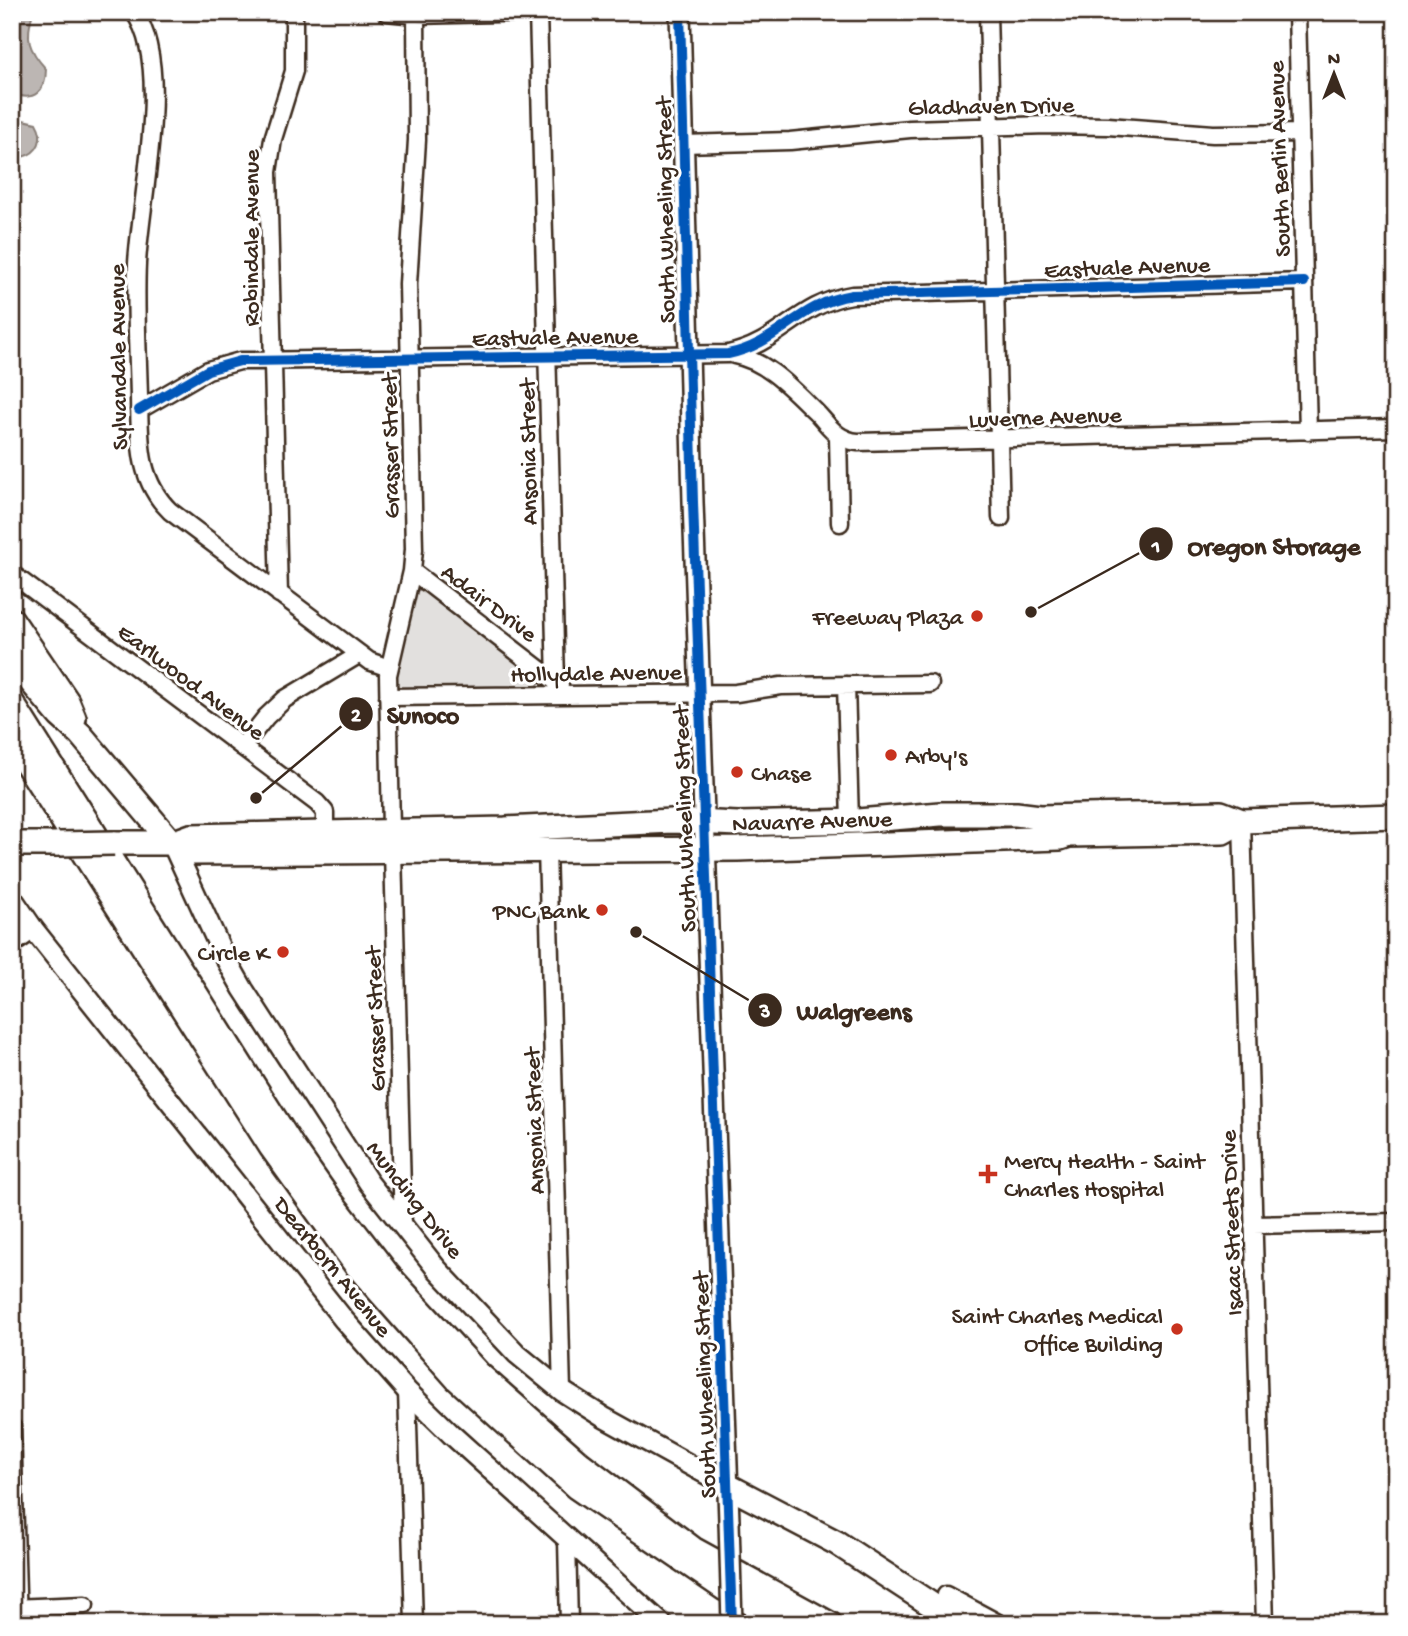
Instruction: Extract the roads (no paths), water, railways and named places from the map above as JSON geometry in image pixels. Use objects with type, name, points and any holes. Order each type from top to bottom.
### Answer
[{"type":"highway","points":[[12,620],[67,701],[80,734]]},
{"type":"highway","points":[[12,659],[172,843]]},
{"type":"highway","points":[[12,703],[292,1146],[389,1276],[479,1374],[581,1464],[693,1549],[830,1624]]},
{"type":"highway","points":[[12,741],[271,1147],[356,1265],[457,1379],[576,1487],[724,1588],[790,1624]]},
{"type":"highway","name":"Navarre Avenue","points":[[172,843],[190,853],[241,853],[325,843],[505,829],[646,822],[849,821],[921,818],[940,814],[1040,817],[1221,813],[1242,821],[1396,816]]},
{"type":"highway","points":[[859,845],[892,834],[1000,829],[1005,826],[1005,814]]},
{"type":"highway","points":[[1069,835],[1078,825],[1116,823],[1151,815]]},
{"type":"highway","name":"Navarre Avenue","points":[[12,844],[172,843],[191,835],[325,843],[353,831],[391,837],[547,849],[705,849],[1223,832],[1242,821]]},
{"type":"highway","points":[[241,853],[241,845],[246,843],[317,842],[353,831]]},
{"type":"highway","points":[[728,1486],[836,1543],[961,1624]]},
{"type":"main road","name":"South Wheeling Street","points":[[680,12],[704,823],[732,1624]]},
{"type":"main road","name":"Munding Drive","points":[[172,843],[221,950],[243,989],[333,1131],[403,1228],[436,1268],[517,1354],[562,1391],[603,1417],[728,1486]]},
{"type":"main road","name":"Dearborn Avenue","points":[[12,898],[34,930],[344,1320],[407,1391],[662,1624]]},
{"type":"street","name":"Sylvandale Avenue","points":[[134,12],[144,29],[150,48],[152,99],[150,157],[137,272],[139,410],[142,460],[149,483],[162,503],[279,594],[369,661],[389,668]]},
{"type":"street","name":"Robindale Avenue","points":[[279,594],[268,172],[273,139],[294,71],[293,12]]},
{"type":"street","points":[[386,12],[537,12]]},
{"type":"street","name":"Ansonia Street","points":[[537,12],[555,681]]},
{"type":"street","points":[[988,12],[1001,518]]},
{"type":"street","name":"South Berlin Avenue","points":[[1297,12],[1308,431]]},
{"type":"street","name":"Grasser Street","points":[[403,1228],[388,697],[389,668],[412,571],[414,549],[409,260],[418,110],[410,14]]},
{"type":"street","name":"Gladhaven Drive","points":[[683,144],[780,141],[901,129],[991,126],[1108,126],[1224,134],[1300,133]]},
{"type":"street","name":"Eastvale Avenue","points":[[139,410],[214,367],[240,361],[728,354],[759,344],[804,312],[842,296],[1304,282]]},
{"type":"street","points":[[728,354],[755,360],[768,369],[816,412],[838,437],[840,523]]},
{"type":"street","name":"Luverne Avenue","points":[[838,437],[865,443],[1396,428]]},
{"type":"street","name":"Adair Drive","points":[[412,571],[574,695]]},
{"type":"street","name":"Earlwood Avenue","points":[[12,574],[324,809],[325,843]]},
{"type":"street","points":[[242,747],[266,717],[285,699],[360,654]]},
{"type":"street","name":"Hollydale Avenue","points":[[388,697],[749,692],[781,686],[930,684]]},
{"type":"street","points":[[846,685],[849,821]]},
{"type":"street","name":"Isaac Streets Drive","points":[[1242,821],[1265,1624]]},
{"type":"street","name":"Ansonia Street","points":[[547,849],[562,1391]]},
{"type":"street","points":[[12,945],[34,930]]},
{"type":"street","points":[[1253,1225],[1396,1222]]},
{"type":"street","points":[[407,1391],[414,1624]]},
{"type":"street","points":[[12,1427],[16,1613],[85,1605]]},
{"type":"street","points":[[567,1540],[569,1624]]},
{"type":"street","points":[[946,1595],[1000,1624]]},
{"type":"place","name":"Oregon Storage","points":[[1031,612]]},
{"type":"place","name":"Freeway Plaza","points":[[977,616]]},
{"type":"place","name":"Arby's","points":[[891,755]]},
{"type":"place","name":"Chase","points":[[737,772]]},
{"type":"place","name":"Sunoco","points":[[256,798]]},
{"type":"place","name":"PNC Bank","points":[[602,910]]},
{"type":"place","name":"Walgreens","points":[[636,932]]},
{"type":"place","name":"Circle K","points":[[283,952]]},
{"type":"place","name":"Mercy Health - Saint Charles Hospital","points":[[988,1174]]},
{"type":"place","name":"Saint Charles Medical Office Building","points":[[1177,1329]]}]
